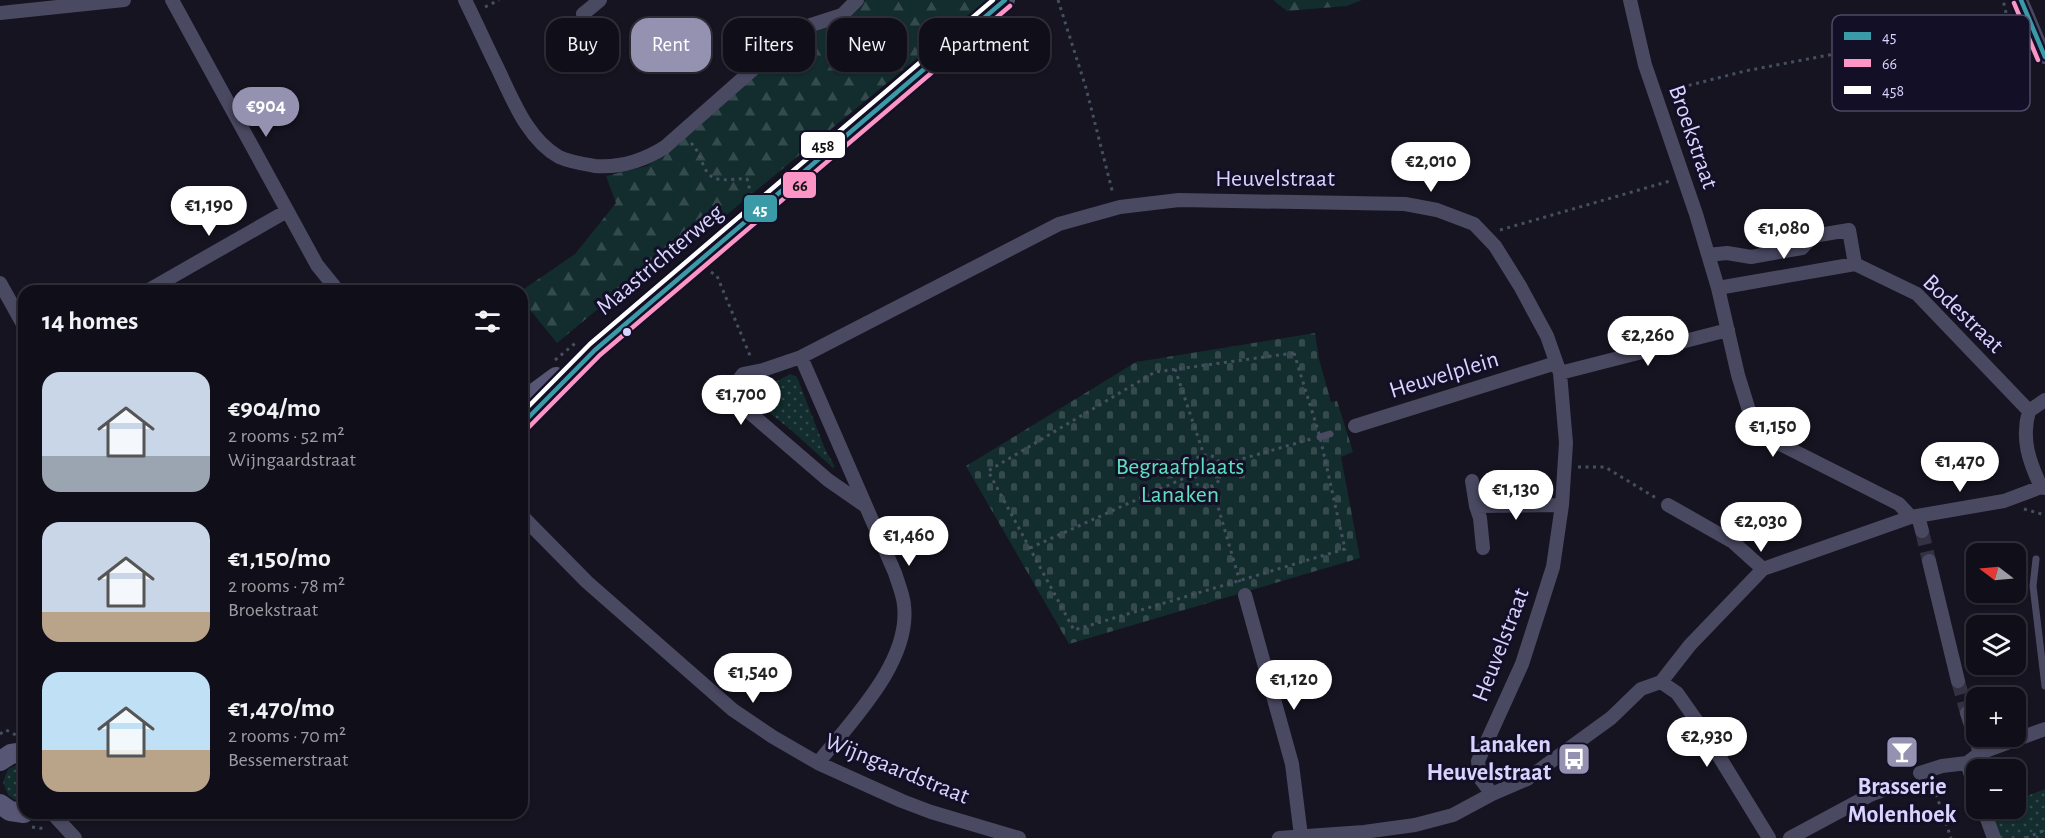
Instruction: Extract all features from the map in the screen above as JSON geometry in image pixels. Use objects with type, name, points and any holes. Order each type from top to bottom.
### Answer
[{"type":"main road","name":"Maastrichterweg","points":[[528,418],[595,350],[1005,0]]},
{"type":"main road","name":"Maastrichterweg","points":[[528,397],[579,358],[595,350]]},
{"type":"main road","points":[[1,807],[18,812]]},
{"type":"street","points":[[0,13],[124,0]]},
{"type":"street","points":[[172,0],[317,265],[333,285]]},
{"type":"street","points":[[465,0],[521,116],[541,142],[559,156],[580,164],[604,166],[627,165],[649,157],[674,139],[792,36],[811,25],[842,15],[857,0]]},
{"type":"street","points":[[583,14],[600,0]]},
{"type":"street","name":"Broekstraat","points":[[1630,0],[1645,65],[1718,288],[1738,375],[1751,417],[1776,442],[1899,504],[1915,517]]},
{"type":"street","points":[[2021,0],[2027,15]]},
{"type":"street","points":[[2030,21],[2045,57]]},
{"type":"street","name":"Heuvelstraat","points":[[754,371],[801,357],[1059,224],[1116,208],[1179,200],[1404,204],[1437,210],[1474,225],[1495,246],[1520,285],[1547,336],[1558,368],[1566,443],[1562,505],[1553,567],[1522,664],[1478,761],[1480,778],[1492,794]]},
{"type":"street","points":[[158,285],[287,211]]},
{"type":"street","points":[[1708,255],[1727,253],[1750,257],[1802,248],[1813,236],[1850,230],[1856,264],[1718,288]]},
{"type":"street","name":"Bodestraat","points":[[1856,264],[1917,294],[2029,411]]},
{"type":"street","points":[[0,284],[18,316]]},
{"type":"street","name":"Heuvelplein","points":[[1350,427],[1558,368],[1728,330]]},
{"type":"street","points":[[801,357],[895,573],[904,605],[902,631],[894,662],[880,686],[818,763]]},
{"type":"street","points":[[754,371],[743,374],[730,392],[742,406],[828,480],[864,505]]},
{"type":"street","points":[[1279,838],[1364,832],[1415,825],[1453,815],[1492,794],[1527,779],[1611,718],[1641,690],[1662,682],[1690,645],[1763,569],[1915,517],[2004,501],[2043,487],[2032,469],[2024,428],[2029,411],[2045,400]]},
{"type":"street","points":[[1472,481],[1480,518],[1483,548]]},
{"type":"street","points":[[1476,506],[1562,505]]},
{"type":"street","points":[[1668,506],[1733,542],[1763,569]]},
{"type":"street","points":[[1915,517],[1922,531]]},
{"type":"street","name":"Wijngaardstraat","points":[[528,522],[587,582],[733,710],[773,737],[818,763],[932,812],[1019,838]]},
{"type":"street","points":[[1929,561],[1958,681]]},
{"type":"street","points":[[1245,595],[1292,764],[1301,836]]},
{"type":"street","points":[[1662,682],[1677,693],[1683,701],[1769,838]]},
{"type":"street","points":[[1972,759],[1980,753],[2045,729]]},
{"type":"street","points":[[1978,747],[1980,753]]},
{"type":"street","points":[[1920,773],[1942,766],[1966,763]]},
{"type":"street","points":[[1790,838],[1870,795],[1891,787]]},
{"type":"street","points":[[58,819],[75,838]]},
{"type":"street","points":[[1987,819],[1994,838]]},
{"type":"lane","points":[[1320,437],[1330,434]]},
{"type":"lane","points":[[2036,559],[2033,586],[2045,686]]},
{"type":"path","points":[[1058,0],[1086,88],[1116,208]]},
{"type":"path","points":[[2003,0],[2007,15]]},
{"type":"path","points":[[1654,94],[1745,71],[1832,54]]},
{"type":"path","points":[[674,139],[691,142],[703,160],[704,169],[713,178],[747,179],[754,213]]},
{"type":"path","points":[[1484,235],[1683,177]]},
{"type":"path","points":[[689,269],[711,272],[717,276],[748,349],[754,371]]},
{"type":"path","points":[[1294,353],[1320,437],[1345,549],[1074,630],[988,471],[1155,372],[1175,369],[1294,353]]},
{"type":"path","points":[[1175,369],[1204,455]]},
{"type":"path","points":[[1221,465],[1320,437]]},
{"type":"path","points":[[1204,455],[1214,457],[1221,465],[1221,477],[1212,486],[1199,485],[1191,475],[1190,469],[1193,462],[1204,455]]},
{"type":"path","points":[[1564,467],[1605,467],[1668,506]]},
{"type":"path","points":[[1029,548],[1191,475]]},
{"type":"path","points":[[1212,486],[1245,595]]},
{"type":"path","points":[[0,734],[6,730],[10,751]]},
{"type":"path","points":[[1942,766],[1946,777],[1936,794],[1951,838]]},
{"type":"path","points":[[2026,838],[2045,830]]},
{"type":"green space","points":[[865,0],[988,0],[966,18],[919,18],[919,57],[907,67],[907,18],[847,18]]},
{"type":"green space","points":[[1273,0],[1362,0],[1347,6],[1287,11]]},
{"type":"green space","points":[[827,26],[827,72],[900,72],[668,263],[628,284],[557,343],[528,307],[528,286],[575,254],[616,203],[606,176],[647,166],[760,72],[815,72],[815,31]]},
{"type":"green space","name":"Begraafplaats Lanaken","points":[[1315,333],[1319,359],[1331,402],[1337,401],[1353,452],[1341,457],[1360,558],[1069,644],[966,466],[1136,362]]},
{"type":"green space","points":[[790,374],[797,377],[825,449],[835,467],[833,468],[767,411],[759,397],[768,386]]},
{"type":"green space","points":[[18,764],[18,800],[8,795],[3,782],[8,769]]},
{"type":"green space","points":[[2045,789],[2045,838],[2001,838],[1994,819],[2026,819],[2026,796]]},
{"type":"tunnel","points":[[1922,531],[1929,561]]},
{"type":"tunnel","points":[[1958,681],[1966,709]]},
{"type":"transit line","name":"458","points":[[528,407],[590,344],[993,0]]},
{"type":"transit line","name":"45","points":[[528,418],[595,350],[1005,0]]},
{"type":"transit line","name":"45","points":[[2021,0],[2027,15]]},
{"type":"transit line","name":"66","points":[[2014,3],[2019,15]]},
{"type":"transit line","name":"66","points":[[528,428],[600,355],[1010,6]]},
{"type":"transit line","name":"45","points":[[2030,21],[2045,57]]},
{"type":"transit line","name":"66","points":[[2030,41],[2038,60]]},
{"type":"place","name":"Brasserie Molenhoek","points":[[1902,752]]},
{"type":"place","name":"Lanaken Heuvelstraat","points":[[1574,759]]}]
